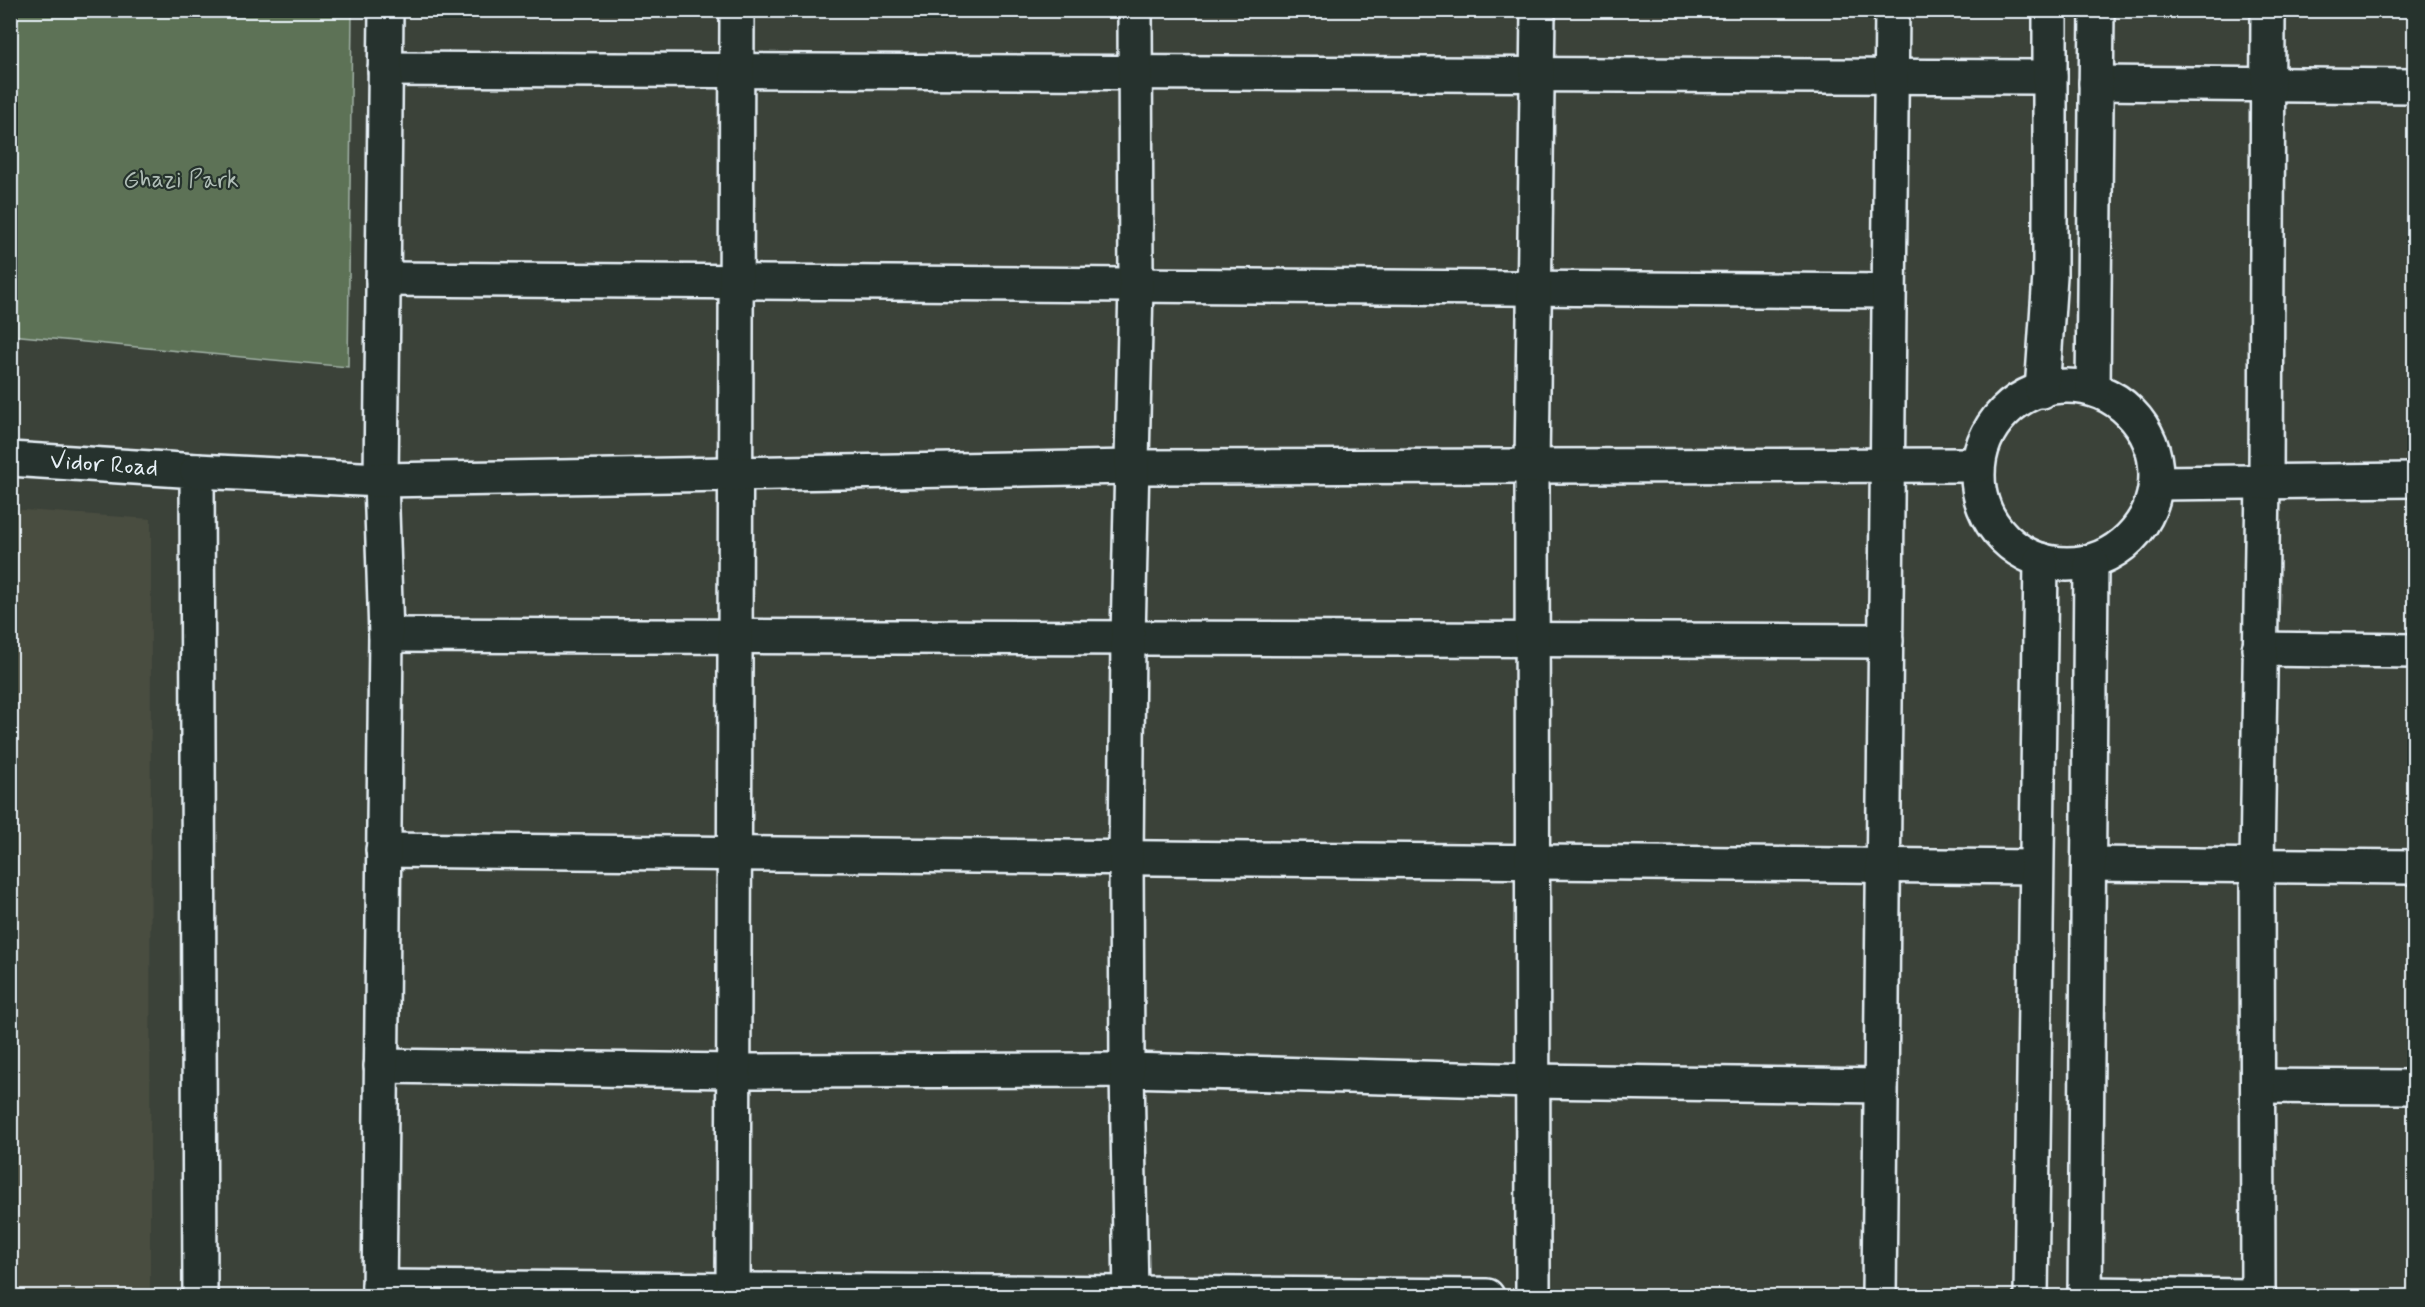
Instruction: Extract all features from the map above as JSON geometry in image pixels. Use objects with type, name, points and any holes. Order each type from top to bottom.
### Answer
[{"type":"street","points":[[386,10],[381,480],[386,635],[379,1292],[1487,1296]]},
{"type":"street","points":[[733,1293],[737,10]]},
{"type":"street","points":[[1131,1294],[1126,858],[1128,638],[1136,285],[1135,10]]},
{"type":"street","points":[[1533,1296],[1532,467],[1538,10]]},
{"type":"street","points":[[1879,1296],[1893,10]]},
{"type":"street","points":[[2042,391],[2050,276],[2050,10]]},
{"type":"street","points":[[2093,389],[2097,10]]},
{"type":"street","points":[[2258,1296],[2257,866],[2259,650],[2264,481],[2268,10]]},
{"type":"street","points":[[385,69],[2050,78]]},
{"type":"street","points":[[2096,83],[2415,86]]},
{"type":"street","points":[[383,279],[1889,291]]},
{"type":"street","points":[[2062,386],[2093,389],[2118,401],[2139,421],[2152,446],[2156,483],[2153,502],[2140,527],[2120,548],[2091,562],[2074,565],[2041,560],[2013,547],[1991,525],[1979,496],[1978,465],[1987,435],[2005,410],[2032,393],[2042,391],[2062,386]]},
{"type":"street","name":"Vidor Road","points":[[10,459],[381,480],[1132,467],[1978,465]]},
{"type":"street","points":[[197,471],[200,1296]]},
{"type":"street","points":[[2156,483],[2415,480]]},
{"type":"street","points":[[2031,1296],[2041,560]]},
{"type":"street","points":[[2091,562],[2085,1295],[2250,1296]]},
{"type":"street","points":[[386,635],[1886,641]]},
{"type":"street","points":[[2259,650],[2415,651]]},
{"type":"street","points":[[383,850],[2036,867]]},
{"type":"street","points":[[2089,864],[2415,867]]},
{"type":"street","points":[[381,1066],[734,1071],[1127,1070],[1533,1081],[1881,1086]]},
{"type":"street","points":[[2258,1086],[2415,1087]]},
{"type":"shaded area","points":[[10,509],[151,519],[150,1296],[11,1296]]},
{"type":"green space","name":"Ghazi Park","points":[[10,11],[352,11],[348,367],[11,335]]}]
